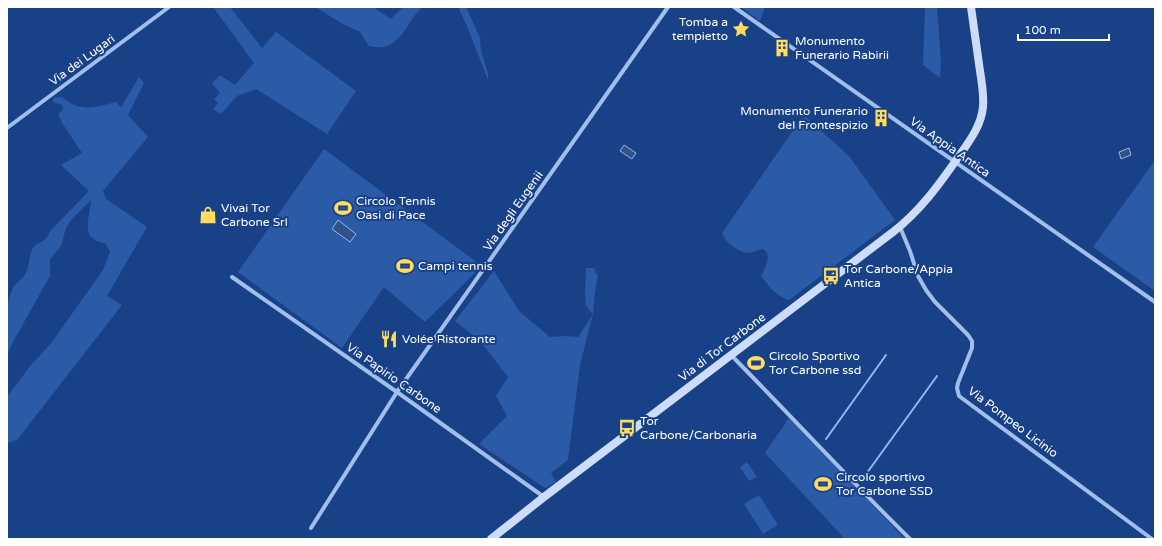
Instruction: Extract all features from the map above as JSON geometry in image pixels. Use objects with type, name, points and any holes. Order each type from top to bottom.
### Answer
[{"type":"main road","name":"Via di Tor Carbone","points":[[491,539],[544,497],[900,227],[930,197],[976,130],[983,108],[983,91],[972,7]]},
{"type":"street","name":"Via dei Lugari","points":[[7,128],[169,7]]},
{"type":"street","name":"Via degli Eugenii","points":[[311,528],[397,392],[668,7]]},
{"type":"street","name":"Via Appia Antica","points":[[734,7],[1155,302]]},
{"type":"street","name":"Via Pompeo Licinio","points":[[900,227],[918,276],[926,290],[935,302],[968,335],[972,341],[972,348],[958,383],[957,388],[959,396],[1152,539]]},
{"type":"street","name":"Via Papirio Carbone","points":[[232,277],[544,497]]},
{"type":"street","points":[[731,355],[789,414],[858,488],[910,539]]},
{"type":"shaded area","points":[[213,7],[230,7],[262,48],[276,32],[356,91],[327,134],[256,89],[237,96],[221,114],[213,109],[218,103],[214,99],[220,93],[212,83],[220,75],[235,85],[254,63]]},
{"type":"shaded area","points":[[315,7],[373,7],[391,19],[403,7],[423,7],[396,40],[384,47],[374,47],[369,46],[360,32],[343,24]]},
{"type":"shaded area","points":[[458,7],[466,7],[480,38],[481,50],[488,74],[488,80],[467,26]]},
{"type":"shaded area","points":[[741,7],[765,7],[760,21]]},
{"type":"shaded area","points":[[925,7],[937,7],[941,61],[940,78],[923,65]]},
{"type":"shaded area","points":[[139,77],[144,83],[128,115],[148,137],[103,191],[106,199],[147,227],[107,296],[122,305],[17,440],[7,443],[7,397],[31,365],[52,342],[103,270],[110,252],[106,244],[95,240],[88,232],[91,200],[71,220],[66,228],[61,246],[50,259],[50,276],[7,355],[6,321],[8,304],[13,288],[25,275],[33,248],[46,238],[50,231],[89,191],[61,165],[82,153],[62,123],[58,114],[63,110],[62,105],[53,102],[53,98],[62,97],[68,102],[81,107],[94,107],[116,102],[121,107]]},
{"type":"shaded area","points":[[806,117],[849,156],[895,220],[789,300],[784,299],[777,294],[761,276],[768,258],[763,249],[751,253],[740,251],[728,243],[722,233],[801,119]]},
{"type":"shaded area","points":[[624,145],[636,153],[632,159],[620,151]]},
{"type":"shaded area","points":[[1129,148],[1131,155],[1121,159],[1119,152]]},
{"type":"shaded area","name":"Circolo Tennis Oasi di Pace","points":[[324,149],[482,266],[425,322],[384,287],[342,348],[238,272]]},
{"type":"shaded area","points":[[1155,160],[1155,291],[1093,247]]},
{"type":"shaded area","points":[[338,220],[356,234],[350,242],[332,229]]},
{"type":"shaded area","points":[[586,268],[594,268],[598,276],[593,314],[586,306]]},
{"type":"shaded area","points":[[494,271],[519,311],[550,337],[578,337],[593,314],[580,365],[568,460],[551,473],[556,482],[545,488],[479,444],[507,416],[496,396],[508,377],[480,341],[455,321]]},
{"type":"shaded area","name":"Circolo sportivo Tor Carbone SSD","points":[[789,418],[905,539],[845,539],[765,453]]},
{"type":"shaded area","points":[[747,462],[757,477],[749,481],[740,467]]},
{"type":"shaded area","points":[[759,495],[778,525],[763,534],[744,504]]},
{"type":"waterway","points":[[826,439],[886,355]]},
{"type":"waterway","points":[[864,477],[937,376]]},
{"type":"place","name":"Tomba a tempietto","points":[[741,29]]},
{"type":"place","name":"Monumento Funerario Rabirii","points":[[782,48]]},
{"type":"place","name":"Monumento Funerario del Frontespizio","points":[[881,118]]},
{"type":"place","name":"Circolo Tennis Oasi di Pace","points":[[343,208]]},
{"type":"place","name":"Vivai Tor Carbone Srl","points":[[208,215]]},
{"type":"place","name":"Campi tennis","points":[[405,266]]},
{"type":"place","name":"Tor Carbone/Appia Antica","points":[[831,276]]},
{"type":"place","name":"Volée Ristorante","points":[[389,339]]},
{"type":"place","name":"Circolo Sportivo Tor Carbone ssd","points":[[756,363]]},
{"type":"place","name":"Tor Carbone/Carbonaria","points":[[627,428]]},
{"type":"place","name":"Circolo sportivo Tor Carbone SSD","points":[[823,484]]}]
